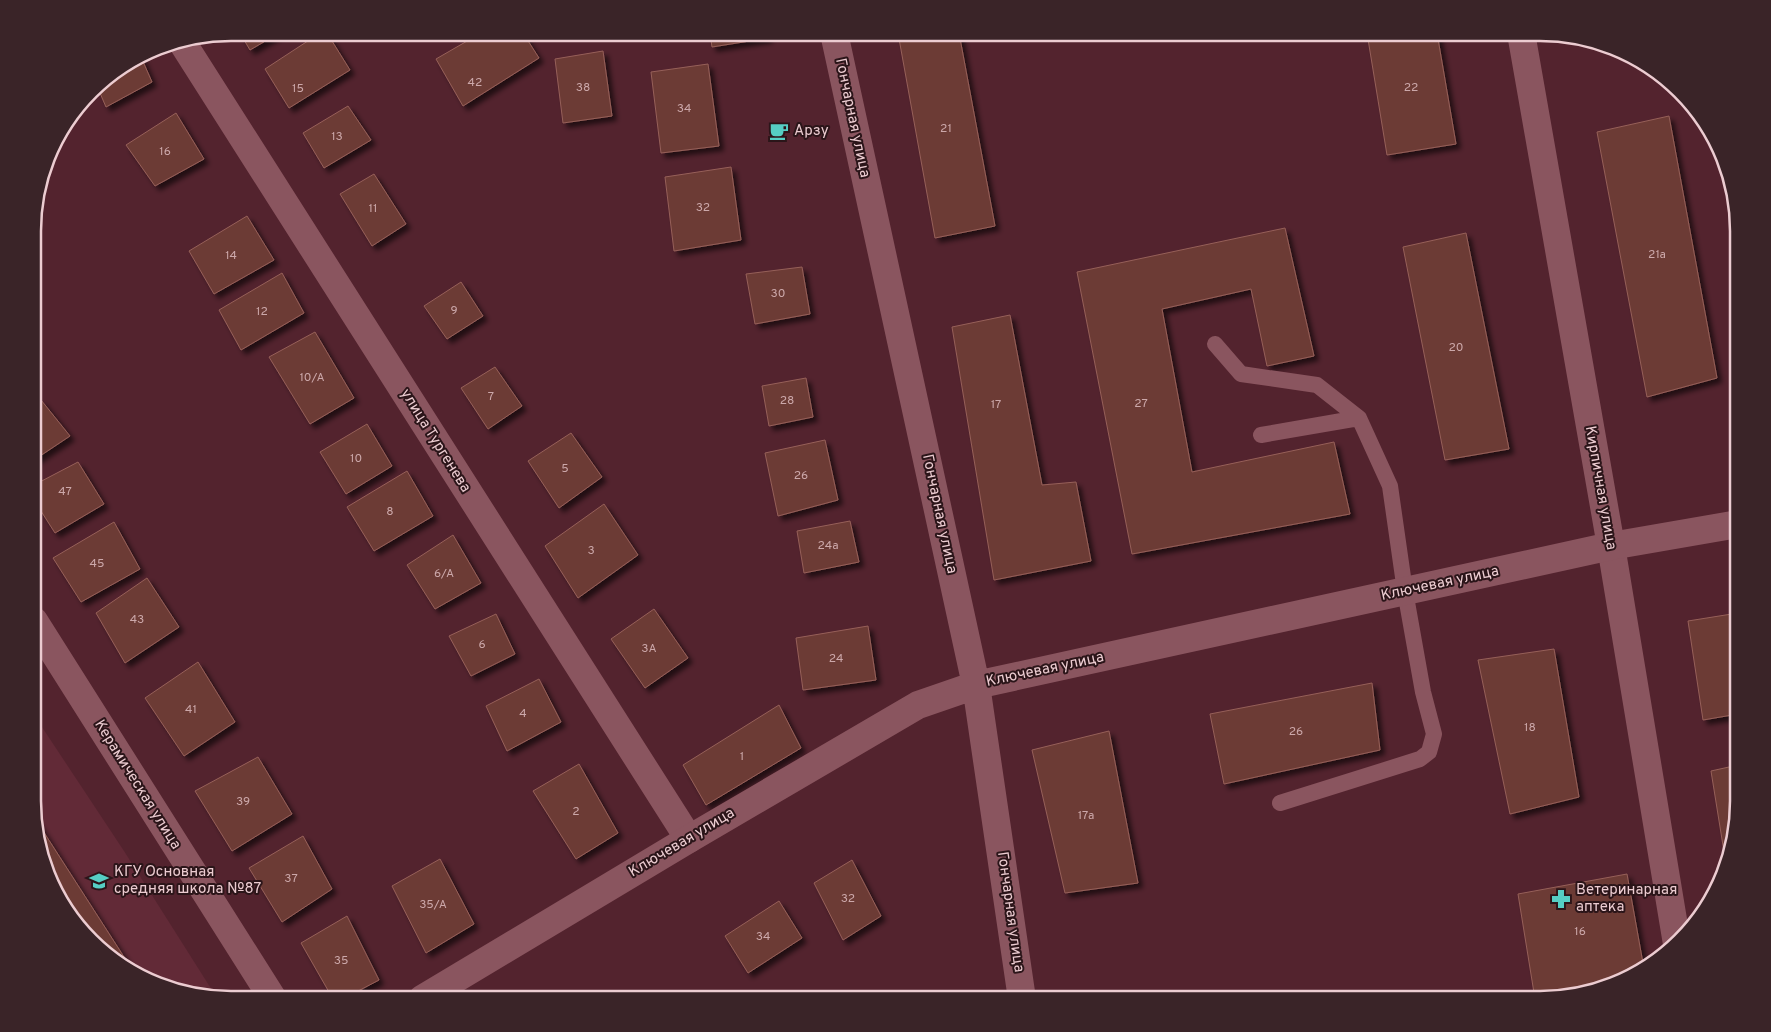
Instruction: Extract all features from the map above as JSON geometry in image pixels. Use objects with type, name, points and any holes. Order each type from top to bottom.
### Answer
[{"type":"street","name":"Гончарная улица","points":[[836,41],[976,685],[1021,991]]},
{"type":"street","name":"Кирпичная улица","points":[[1523,41],[1611,546],[1675,934]]},
{"type":"street","name":"улица Тургенева","points":[[185,47],[689,839]]},
{"type":"street","name":"Ключевая улица","points":[[435,991],[918,705],[976,685],[1611,546],[1730,525]]},
{"type":"street","name":"Керамическая улица","points":[[41,631],[267,991]]},
{"type":"lane","points":[[1214,344],[1241,374],[1317,385],[1359,418],[1390,486],[1405,591],[1423,692],[1434,734],[1429,752],[1420,759],[1280,803]]},
{"type":"lane","points":[[1261,435],[1359,418]]},
{"type":"shaded area","name":"КГУ Основная средняя школа №87","points":[[41,726],[124,851],[212,989],[170,981],[126,959],[106,944],[88,926],[73,906],[51,862],[45,838],[41,801]]},
{"type":"building","points":[[245,41],[265,41],[250,50]]},
{"type":"building","points":[[308,41],[332,41],[350,70],[289,108],[265,69]]},
{"type":"building","points":[[467,41],[528,41],[539,58],[463,106],[436,59]]},
{"type":"building","points":[[711,41],[749,41],[712,47]]},
{"type":"building","points":[[899,41],[960,41],[995,226],[935,238]]},
{"type":"building","points":[[1368,41],[1438,41],[1456,144],[1387,155]]},
{"type":"building","points":[[603,51],[612,116],[563,123],[555,59]]},
{"type":"building","points":[[144,63],[152,82],[106,107],[100,94],[116,80]]},
{"type":"building","points":[[708,64],[719,146],[661,153],[651,72]]},
{"type":"building","points":[[348,106],[371,140],[324,168],[303,133]]},
{"type":"building","points":[[176,113],[204,159],[155,186],[126,145]]},
{"type":"building","points":[[1669,116],[1717,378],[1647,397],[1597,132]]},
{"type":"building","points":[[731,167],[741,240],[674,251],[665,177]]},
{"type":"building","points":[[374,174],[406,224],[372,246],[340,194]]},
{"type":"building","points":[[247,216],[274,260],[214,294],[189,251]]},
{"type":"building","points":[[1285,228],[1314,356],[1267,366],[1251,289],[1162,309],[1192,472],[1334,442],[1350,514],[1132,554],[1077,272]]},
{"type":"building","points":[[1466,233],[1509,449],[1445,460],[1403,247]]},
{"type":"building","points":[[802,267],[810,314],[755,324],[746,274]]},
{"type":"building","points":[[282,273],[304,313],[241,350],[219,310]]},
{"type":"building","points":[[461,282],[483,316],[447,339],[424,306]]},
{"type":"building","points":[[1010,315],[1042,485],[1076,482],[1091,561],[994,580],[952,327]]},
{"type":"building","points":[[315,332],[354,398],[310,424],[269,357]]},
{"type":"building","points":[[495,367],[522,406],[488,429],[461,388]]},
{"type":"building","points":[[806,378],[813,417],[769,426],[762,386]]},
{"type":"building","points":[[41,400],[70,436],[41,455]]},
{"type":"building","points":[[367,424],[392,466],[346,494],[320,452]]},
{"type":"building","points":[[571,433],[602,477],[559,508],[528,461]]},
{"type":"building","points":[[825,440],[838,500],[778,516],[765,453]]},
{"type":"building","points":[[78,462],[104,504],[55,533],[41,511],[41,481]]},
{"type":"building","points":[[407,471],[433,516],[374,551],[347,507]]},
{"type":"building","points":[[604,504],[638,555],[578,598],[545,546]]},
{"type":"building","points":[[850,521],[859,562],[804,573],[797,531]]},
{"type":"building","points":[[114,522],[140,569],[81,602],[53,558]]},
{"type":"building","points":[[453,535],[481,583],[435,609],[407,565]]},
{"type":"building","points":[[147,578],[179,627],[125,663],[96,613]]},
{"type":"building","points":[[654,609],[688,658],[645,688],[611,639]]},
{"type":"building","points":[[496,614],[515,654],[471,676],[449,636]]},
{"type":"building","points":[[1730,614],[1730,715],[1703,720],[1688,621]]},
{"type":"building","points":[[868,626],[876,680],[803,690],[796,638]]},
{"type":"building","points":[[1554,649],[1579,797],[1510,814],[1478,660]]},
{"type":"building","points":[[198,662],[235,722],[184,756],[145,698]]},
{"type":"building","points":[[539,679],[561,722],[507,751],[486,706]]},
{"type":"building","points":[[1372,683],[1380,750],[1224,784],[1210,714]]},
{"type":"building","points":[[779,705],[801,748],[706,805],[683,765]]},
{"type":"building","points":[[1109,731],[1138,883],[1065,893],[1032,750]]},
{"type":"building","points":[[258,757],[292,814],[232,851],[195,791]]},
{"type":"building","points":[[579,764],[618,833],[576,859],[533,791]]},
{"type":"building","points":[[1730,767],[1728,826],[1723,848],[1711,771]]},
{"type":"building","points":[[44,833],[125,958],[106,944],[88,926],[73,906],[51,862]]},
{"type":"building","points":[[303,836],[332,889],[282,922],[249,868]]},
{"type":"building","points":[[440,859],[474,924],[426,953],[392,886]]},
{"type":"building","points":[[852,860],[881,916],[843,940],[814,883]]},
{"type":"building","points":[[1627,874],[1642,961],[1601,981],[1565,989],[1534,991],[1518,894]]},
{"type":"building","points":[[779,901],[802,938],[748,973],[725,936]]},
{"type":"building","points":[[347,916],[379,980],[358,991],[328,991],[301,943]]},
{"type":"place","name":"Арзу","points":[[779,131]]},
{"type":"place","name":"КГУ Основная средняя школа №87","points":[[99,881]]},
{"type":"place","name":"Ветеринарная аптека","points":[[1561,899]]}]
